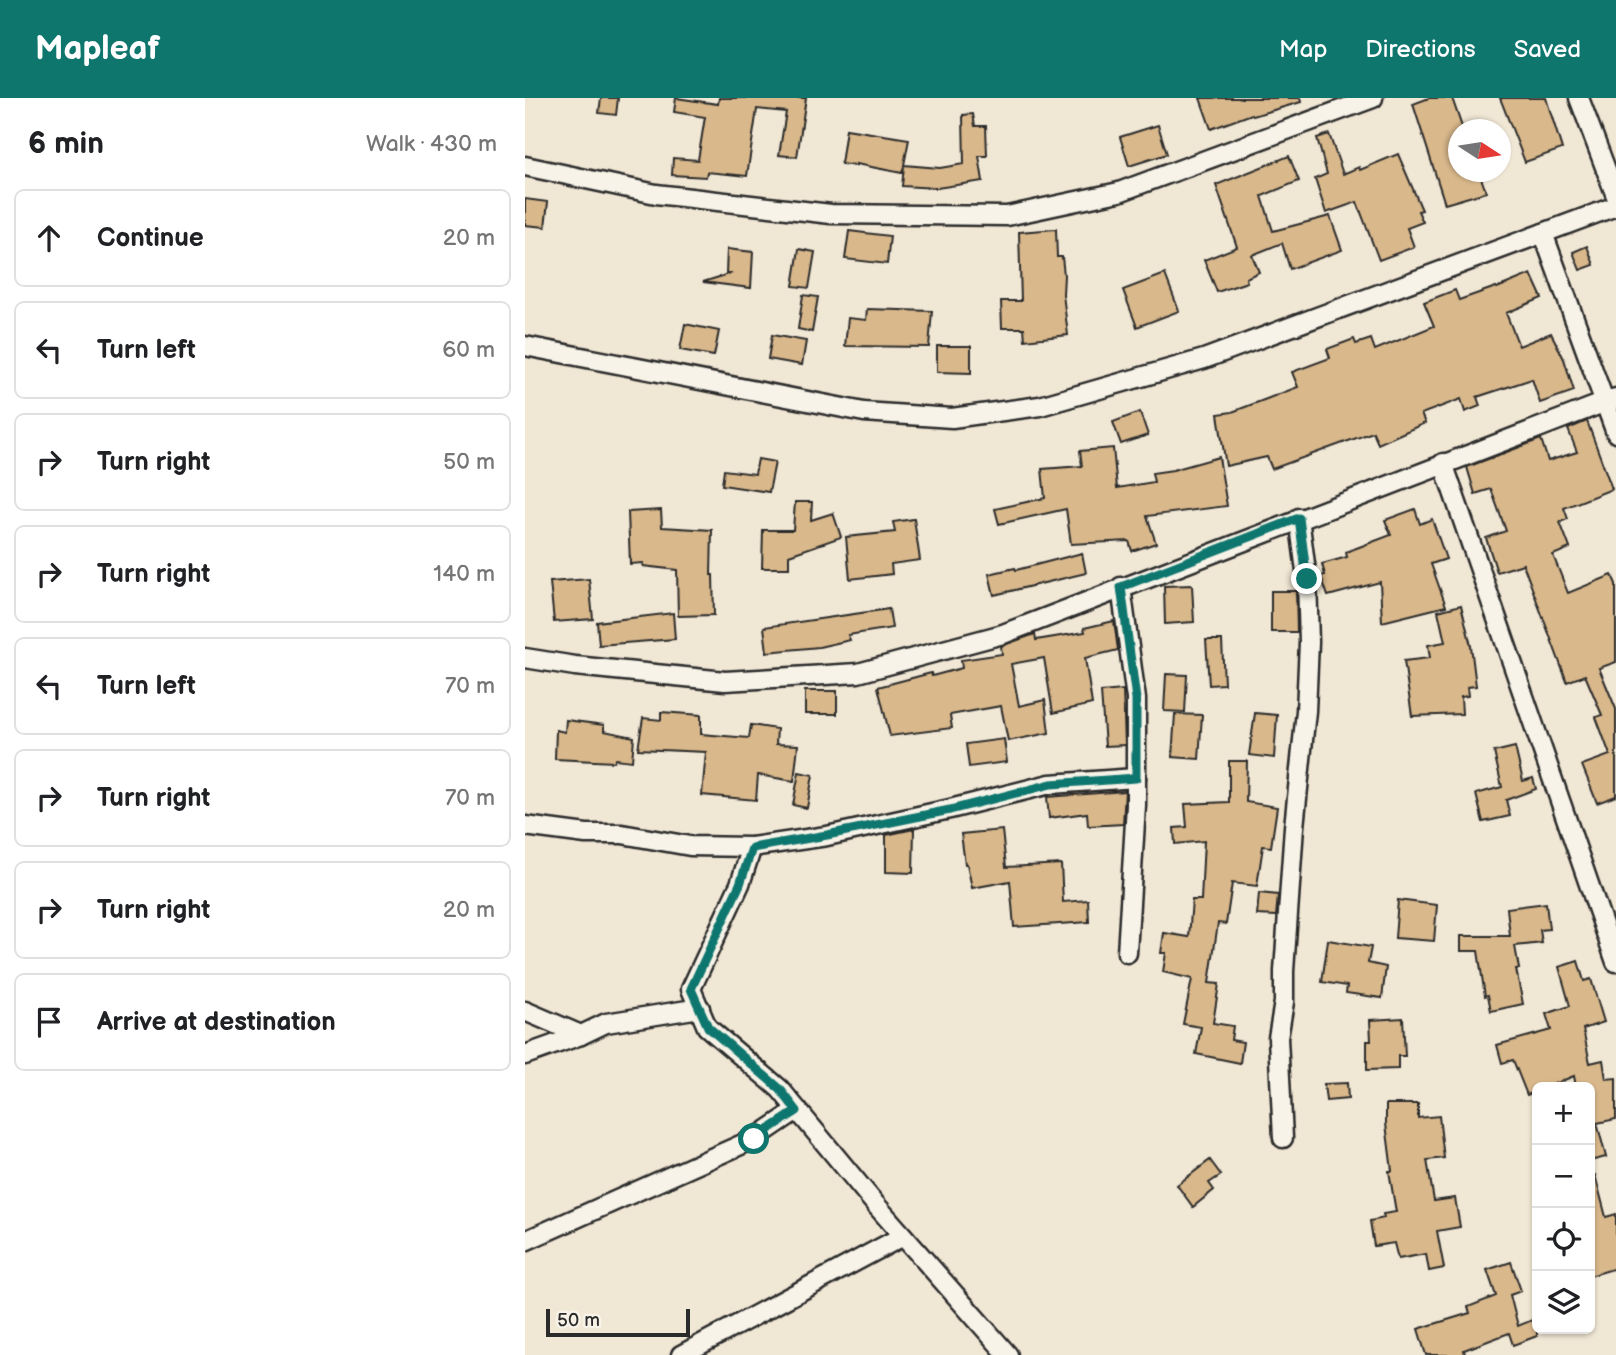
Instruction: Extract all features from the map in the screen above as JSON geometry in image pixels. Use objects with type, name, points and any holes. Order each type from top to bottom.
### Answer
[{"type":"street","points":[[525,166],[656,194],[831,214],[1007,216],[1119,192],[1373,98]]},
{"type":"street","points":[[1579,98],[1616,195]]},
{"type":"street","points":[[525,346],[865,412],[953,418],[1040,406],[1204,359],[1616,206]]},
{"type":"street","points":[[1542,233],[1610,400],[1616,433]]},
{"type":"street","points":[[525,658],[575,666],[725,681],[858,673],[1003,634],[1610,400]]},
{"type":"street","points":[[1443,463],[1616,962]]},
{"type":"street","points":[[1283,1138],[1278,1038],[1284,1002],[1294,827],[1306,711],[1309,642],[1307,579],[1299,518]]},
{"type":"street","points":[[1121,587],[1136,699],[1136,778],[1127,953]]},
{"type":"street","points":[[525,826],[586,834],[622,834],[690,846],[752,848],[950,810],[1051,784],[1136,778]]},
{"type":"street","points":[[752,848],[740,884],[691,989],[708,1027],[780,1089],[903,1236],[1008,1355]]},
{"type":"street","points":[[525,1055],[606,1023],[699,1008]]},
{"type":"street","points":[[525,1011],[581,1035]]},
{"type":"street","points":[[525,1241],[754,1139],[797,1111]]},
{"type":"street","points":[[681,1355],[903,1236]]},
{"type":"building","points":[[601,98],[618,98],[616,115],[599,113]]},
{"type":"building","points":[[676,98],[718,104],[719,98],[806,98],[797,157],[779,155],[786,112],[757,109],[747,176],[707,172],[706,177],[672,175],[673,158],[698,160],[705,117],[674,112]]},
{"type":"building","points":[[1200,98],[1300,98],[1301,102],[1253,116],[1252,114],[1211,129]]},
{"type":"building","points":[[1429,98],[1452,98],[1459,119],[1448,119],[1448,182],[1482,182],[1486,192],[1445,204],[1413,104]]},
{"type":"building","points":[[1500,98],[1546,98],[1562,149],[1525,162],[1511,126],[1511,119],[1508,119]]},
{"type":"building","points":[[973,114],[975,126],[986,126],[987,156],[979,156],[983,181],[937,188],[902,186],[904,166],[902,173],[856,164],[841,164],[846,129],[909,139],[904,165],[940,168],[964,164],[963,115]]},
{"type":"building","points":[[1158,125],[1167,154],[1129,166],[1120,137]]},
{"type":"building","points":[[1329,134],[1343,174],[1398,154],[1422,210],[1418,211],[1423,222],[1407,228],[1414,247],[1379,260],[1357,202],[1326,213],[1315,179],[1327,174],[1317,138]]},
{"type":"building","points":[[1289,156],[1299,181],[1262,196],[1273,231],[1330,216],[1342,250],[1290,269],[1282,243],[1252,255],[1259,272],[1246,278],[1247,282],[1217,292],[1204,260],[1237,247],[1216,185]]},
{"type":"building","points":[[525,199],[548,202],[545,227],[525,225]]},
{"type":"building","points":[[1056,229],[1057,257],[1062,257],[1068,335],[1025,340],[1024,328],[1002,328],[1001,301],[1021,301],[1019,232]]},
{"type":"building","points":[[849,231],[890,236],[887,264],[845,259]]},
{"type":"building","points":[[1587,246],[1594,265],[1580,270],[1573,252]]},
{"type":"building","points":[[727,249],[753,252],[751,288],[703,282],[732,273],[726,273]]},
{"type":"building","points":[[799,249],[815,252],[809,288],[793,286]]},
{"type":"building","points":[[1165,274],[1179,311],[1137,327],[1123,290]]},
{"type":"building","points":[[1531,274],[1542,298],[1506,313],[1519,346],[1551,333],[1564,359],[1574,391],[1540,403],[1532,379],[1477,397],[1480,406],[1465,412],[1461,399],[1421,414],[1425,423],[1378,444],[1373,432],[1272,469],[1267,457],[1226,466],[1218,414],[1232,412],[1298,387],[1292,372],[1330,358],[1327,349],[1354,339],[1356,344],[1371,339],[1375,350],[1434,326],[1424,302],[1455,290],[1459,300]]},
{"type":"building","points":[[803,295],[818,297],[812,332],[798,329]]},
{"type":"building","points":[[867,309],[932,311],[929,347],[845,346],[848,318],[866,320]]},
{"type":"building","points":[[685,324],[719,331],[714,356],[680,350]]},
{"type":"building","points":[[772,335],[806,341],[802,365],[768,359]]},
{"type":"building","points":[[937,346],[971,346],[971,373],[937,372]]},
{"type":"building","points":[[1140,412],[1148,435],[1121,444],[1113,422]]},
{"type":"building","points":[[1587,421],[1612,489],[1564,508],[1568,519],[1560,522],[1570,548],[1553,555],[1568,593],[1612,575],[1616,584],[1616,662],[1599,668],[1616,709],[1616,796],[1597,803],[1582,765],[1610,755],[1596,717],[1602,715],[1585,675],[1567,682],[1523,564],[1497,572],[1486,538],[1506,531],[1491,489],[1475,494],[1467,467],[1541,439],[1548,461],[1577,452],[1568,429]]},
{"type":"building","points":[[1113,448],[1117,488],[1154,482],[1152,473],[1219,457],[1227,506],[1147,516],[1156,543],[1132,551],[1129,541],[1071,544],[1066,509],[999,524],[995,509],[1045,498],[1042,469],[1082,466],[1080,451]]},
{"type":"building","points":[[758,459],[775,462],[769,492],[722,485],[724,470],[755,474]]},
{"type":"building","points":[[795,502],[812,502],[811,520],[833,513],[841,537],[789,555],[789,568],[762,568],[763,530],[793,530]]},
{"type":"building","points":[[1415,509],[1420,524],[1432,519],[1446,559],[1431,564],[1446,606],[1382,622],[1380,582],[1328,596],[1321,576],[1325,575],[1322,564],[1347,557],[1346,552],[1391,535],[1385,520]]},
{"type":"building","points":[[661,510],[662,527],[712,530],[714,615],[678,616],[677,570],[643,566],[643,563],[630,564],[628,512]]},
{"type":"building","points":[[914,519],[920,560],[891,564],[892,574],[850,579],[846,537],[895,532],[893,522]]},
{"type":"building","points":[[1082,553],[1086,573],[994,595],[989,574]]},
{"type":"building","points":[[589,579],[593,619],[554,622],[550,582]]},
{"type":"building","points":[[1192,585],[1194,622],[1165,624],[1164,586]]},
{"type":"building","points":[[1271,591],[1296,591],[1297,632],[1271,632]]},
{"type":"building","points":[[1461,605],[1471,646],[1476,686],[1467,687],[1468,696],[1461,697],[1462,714],[1412,716],[1404,661],[1430,658],[1428,645],[1445,642],[1438,611]]},
{"type":"building","points":[[889,609],[892,628],[848,635],[850,640],[819,647],[767,652],[764,627]]},
{"type":"building","points":[[673,613],[675,639],[599,645],[597,622]]},
{"type":"building","points":[[1114,621],[1118,650],[1085,658],[1092,704],[1053,713],[1044,658],[1011,664],[1019,706],[1045,700],[1049,733],[1008,741],[1001,706],[950,715],[952,728],[890,736],[878,687],[962,668],[961,660],[1002,654],[1001,646],[1035,634],[1036,640],[1085,632],[1084,628]]},
{"type":"building","points":[[1206,640],[1222,640],[1224,684],[1209,685]]},
{"type":"building","points":[[1166,674],[1187,675],[1185,712],[1164,711]]},
{"type":"building","points":[[1123,690],[1125,745],[1105,746],[1101,692]]},
{"type":"building","points":[[805,691],[837,691],[837,714],[805,714]]},
{"type":"building","points":[[661,712],[701,715],[701,734],[749,738],[751,725],[777,729],[776,744],[798,745],[794,781],[758,775],[756,800],[702,795],[706,752],[638,749],[643,718],[661,720]]},
{"type":"building","points":[[1255,713],[1277,715],[1274,758],[1249,755]]},
{"type":"building","points":[[1175,714],[1202,715],[1199,759],[1172,757]]},
{"type":"building","points":[[566,720],[604,725],[604,731],[634,737],[632,761],[555,759],[556,730],[565,732]]},
{"type":"building","points":[[1004,739],[1007,762],[969,767],[966,744]]},
{"type":"building","points":[[1515,747],[1523,781],[1533,778],[1536,789],[1506,800],[1510,816],[1483,822],[1476,794],[1502,787],[1494,752]]},
{"type":"building","points":[[1229,761],[1247,761],[1246,802],[1277,807],[1271,847],[1263,846],[1257,886],[1232,883],[1226,924],[1218,923],[1209,983],[1219,984],[1213,1023],[1233,1026],[1231,1040],[1243,1042],[1240,1063],[1196,1054],[1201,1027],[1183,1024],[1192,979],[1163,972],[1166,953],[1161,953],[1164,933],[1189,937],[1192,900],[1201,900],[1204,841],[1175,844],[1174,828],[1187,827],[1185,804],[1229,802]]},
{"type":"building","points":[[799,772],[813,775],[807,808],[793,805]]},
{"type":"building","points":[[1125,791],[1123,824],[1088,826],[1087,813],[1049,818],[1047,797]]},
{"type":"building","points":[[914,829],[913,873],[886,872],[886,835]]},
{"type":"building","points":[[1002,830],[1006,867],[1061,864],[1063,902],[1088,900],[1089,922],[1014,927],[1010,881],[972,888],[961,834]]},
{"type":"building","points":[[1259,893],[1278,895],[1276,916],[1257,915]]},
{"type":"building","points":[[1398,900],[1437,905],[1434,941],[1395,938]]},
{"type":"building","points":[[1546,903],[1549,929],[1540,930],[1542,943],[1515,946],[1519,969],[1516,969],[1523,1004],[1491,1011],[1488,995],[1485,996],[1478,951],[1461,951],[1461,936],[1510,936],[1507,908]]},
{"type":"building","points":[[1328,940],[1371,947],[1368,963],[1386,967],[1382,998],[1346,993],[1347,986],[1322,982]]},
{"type":"building","points":[[1578,961],[1584,981],[1591,979],[1604,1022],[1583,1029],[1590,1063],[1603,1060],[1606,1079],[1616,1078],[1616,1119],[1597,1123],[1606,1157],[1595,1160],[1595,1082],[1575,1082],[1574,1076],[1559,1082],[1532,1082],[1532,1093],[1527,1095],[1513,1060],[1502,1063],[1497,1045],[1551,1030],[1546,1014],[1570,1006],[1559,967]]},
{"type":"building","points":[[1403,1018],[1405,1056],[1398,1056],[1398,1069],[1367,1070],[1367,1041],[1371,1041],[1370,1020]]},
{"type":"building","points":[[1347,1083],[1348,1099],[1326,1101],[1324,1084]]},
{"type":"building","points":[[1386,1104],[1418,1104],[1418,1118],[1439,1116],[1444,1158],[1427,1160],[1434,1201],[1455,1198],[1460,1227],[1437,1231],[1444,1268],[1429,1271],[1426,1254],[1398,1259],[1394,1243],[1374,1246],[1370,1221],[1384,1218],[1383,1214],[1396,1212],[1389,1171],[1392,1171]]},
{"type":"building","points":[[1210,1160],[1221,1175],[1209,1183],[1214,1190],[1193,1207],[1177,1185]]},
{"type":"building","points":[[1595,1175],[1606,1217],[1616,1214],[1616,1268],[1595,1274]]},
{"type":"building","points":[[1511,1262],[1521,1291],[1510,1295],[1518,1326],[1532,1320],[1532,1334],[1537,1336],[1513,1345],[1509,1333],[1464,1350],[1465,1355],[1426,1355],[1418,1329],[1470,1313],[1468,1307],[1496,1296],[1487,1270]]},
{"type":"route","points":[[754,1139],[797,1111],[780,1089],[708,1027],[691,989],[740,884],[752,848],[950,810],[1051,784],[1136,778],[1136,699],[1121,587],[1299,518],[1307,579]]}]
